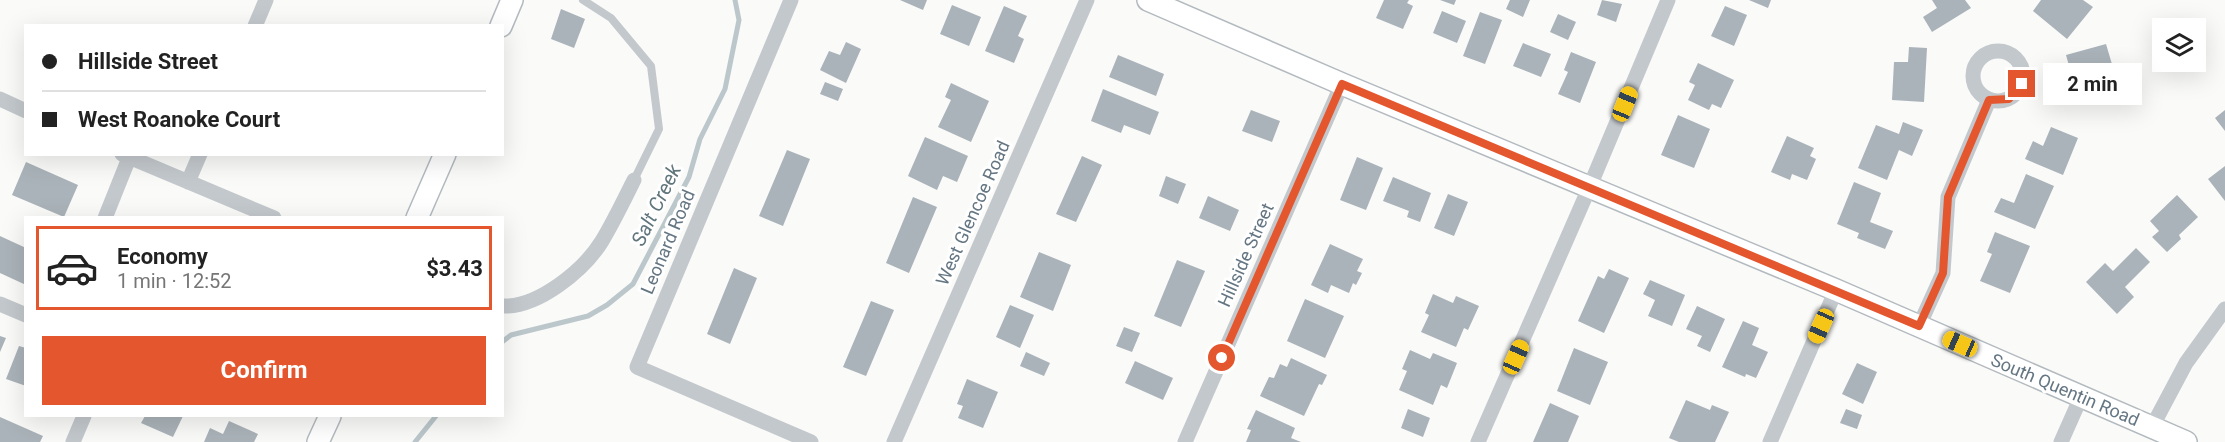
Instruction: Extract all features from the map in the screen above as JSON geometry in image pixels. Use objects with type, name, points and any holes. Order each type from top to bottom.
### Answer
[{"type":"main road","points":[[502,24],[512,0]]},
{"type":"main road","name":"South Quentin Road","points":[[1148,0],[1342,84],[1836,290],[2186,442]]},
{"type":"main road","points":[[418,216],[444,156]]},
{"type":"main road","points":[[318,442],[330,417]]},
{"type":"street","points":[[256,24],[266,0]]},
{"type":"street","name":"Leonard Road","points":[[791,0],[637,367],[812,442]]},
{"type":"street","name":"West Glencoe Road","points":[[894,442],[1087,0]]},
{"type":"street","points":[[1478,442],[1668,0]]},
{"type":"street","name":"Hillside Street","points":[[1185,442],[1342,84]]},
{"type":"street","points":[[0,99],[24,110]]},
{"type":"street","points":[[1919,326],[1943,273],[1948,197],[1989,100]]},
{"type":"street","points":[[106,216],[126,156],[269,216]]},
{"type":"street","points":[[188,182],[199,156]]},
{"type":"street","points":[[504,306],[515,307],[557,289],[601,243],[634,180]]},
{"type":"street","points":[[1770,442],[1836,290]]},
{"type":"street","points":[[0,304],[24,314]]},
{"type":"street","points":[[2152,428],[2186,363],[2225,309]]},
{"type":"street","points":[[2061,442],[2081,397]]},
{"type":"street","points":[[73,442],[84,417]]},
{"type":"lane","points":[[583,0],[611,18],[651,66],[659,129],[634,180]]},
{"type":"building","points":[[900,0],[927,0],[923,10]]},
{"type":"building","points":[[1384,0],[1409,0],[1407,3],[1413,6],[1403,29],[1376,18]]},
{"type":"building","points":[[1440,0],[1456,0],[1454,5]]},
{"type":"building","points":[[1510,0],[1530,0],[1523,17],[1506,9]]},
{"type":"building","points":[[1602,0],[1622,4],[1616,22],[1597,15]]},
{"type":"building","points":[[1749,0],[1771,0],[1768,8]]},
{"type":"building","points":[[1932,0],[1965,0],[1971,8],[1932,32],[1923,17],[1937,8]]},
{"type":"building","points":[[2041,0],[2083,0],[2093,7],[2067,39],[2033,11]]},
{"type":"building","points":[[952,5],[981,17],[969,46],[940,34]]},
{"type":"building","points":[[1004,6],[1027,16],[1018,36],[1024,39],[1014,63],[985,51]]},
{"type":"building","points":[[1725,6],[1747,15],[1734,46],[1711,36]]},
{"type":"building","points":[[561,9],[585,19],[574,48],[551,39]]},
{"type":"building","points":[[1442,11],[1466,21],[1457,43],[1433,33]]},
{"type":"building","points":[[1480,12],[1502,20],[1485,64],[1463,56]]},
{"type":"building","points":[[1558,14],[1576,22],[1568,40],[1550,32]]},
{"type":"building","points":[[846,42],[861,49],[846,83],[820,70],[829,51],[840,55]]},
{"type":"building","points":[[1523,43],[1551,54],[1541,77],[1513,66]]},
{"type":"building","points":[[2106,44],[2114,71],[2097,76],[2102,91],[2078,98],[2066,55]]},
{"type":"building","points":[[1909,47],[1927,48],[1924,102],[1892,100],[1894,62],[1908,62]]},
{"type":"building","points":[[1571,52],[1596,62],[1580,103],[1558,94],[1568,72],[1564,70]]},
{"type":"building","points":[[1118,55],[1164,74],[1156,96],[1109,77]]},
{"type":"building","points":[[1698,63],[1734,80],[1721,108],[1712,104],[1709,110],[1688,100],[1695,85],[1689,82]]},
{"type":"building","points":[[825,82],[843,89],[838,101],[820,94]]},
{"type":"building","points":[[951,83],[989,101],[971,142],[938,127],[951,100],[945,97]]},
{"type":"building","points":[[1103,89],[1159,112],[1150,135],[1124,125],[1121,133],[1091,121]]},
{"type":"building","points":[[1251,110],[1280,121],[1272,142],[1242,131]]},
{"type":"building","points":[[2225,110],[2225,131],[2215,118]]},
{"type":"building","points":[[1678,115],[1710,129],[1694,168],[1661,155]]},
{"type":"building","points":[[1903,122],[1923,130],[1912,156],[1899,150],[1887,180],[1858,168],[1876,125],[1899,134]]},
{"type":"building","points":[[2051,127],[2078,138],[2063,175],[2025,159],[2033,141],[2043,146]]},
{"type":"building","points":[[1787,136],[1814,148],[1810,156],[1816,159],[1807,180],[1792,174],[1790,180],[1771,172]]},
{"type":"building","points":[[925,137],[968,156],[957,182],[943,176],[937,190],[908,176]]},
{"type":"building","points":[[787,150],[810,159],[783,226],[759,216]]},
{"type":"building","points":[[1082,156],[1102,165],[1076,222],[1056,214]]},
{"type":"building","points":[[1357,157],[1383,168],[1366,210],[1340,200]]},
{"type":"building","points":[[26,162],[78,185],[64,216],[12,195]]},
{"type":"building","points":[[2225,166],[2225,201],[2208,179]]},
{"type":"building","points":[[2026,174],[2054,186],[2035,229],[1994,212],[2001,198],[2014,203]]},
{"type":"building","points":[[1166,176],[1186,184],[1178,204],[1159,196]]},
{"type":"building","points":[[1393,177],[1431,193],[1420,222],[1407,217],[1409,211],[1383,201]]},
{"type":"building","points":[[1854,182],[1881,193],[1870,222],[1893,231],[1885,249],[1857,238],[1859,233],[1837,224]]},
{"type":"building","points":[[1448,194],[1468,202],[1454,236],[1434,228]]},
{"type":"building","points":[[2177,195],[2198,217],[2179,235],[2181,239],[2167,252],[2152,237],[2159,231],[2150,221]]},
{"type":"building","points":[[1208,196],[1239,210],[1230,231],[1199,218]]},
{"type":"building","points":[[913,197],[937,207],[909,273],[886,263]]},
{"type":"building","points":[[1995,232],[2030,246],[2010,293],[1980,281],[1992,254],[1987,252]]},
{"type":"building","points":[[0,236],[24,247],[24,284],[0,273]]},
{"type":"building","points":[[1330,244],[1363,259],[1357,271],[1362,273],[1356,285],[1353,283],[1349,293],[1331,285],[1328,293],[1311,285]]},
{"type":"building","points":[[2136,248],[2150,262],[2125,287],[2134,297],[2117,314],[2086,282],[2105,263],[2113,271]]},
{"type":"building","points":[[1039,252],[1071,265],[1053,311],[1020,297]]},
{"type":"building","points":[[1177,260],[1205,271],[1181,327],[1154,316]]},
{"type":"building","points":[[734,268],[757,278],[730,344],[707,334]]},
{"type":"building","points":[[1609,269],[1629,278],[1604,333],[1578,321],[1598,276],[1604,279]]},
{"type":"building","points":[[1650,280],[1685,295],[1672,326],[1648,316],[1655,300],[1643,294]]},
{"type":"building","points":[[1433,294],[1453,303],[1456,296],[1479,306],[1468,330],[1464,328],[1456,347],[1421,332],[1429,315],[1425,313]]},
{"type":"building","points":[[1305,299],[1344,316],[1325,358],[1287,341]]},
{"type":"building","points":[[871,301],[894,310],[866,376],[843,367]]},
{"type":"building","points":[[1010,305],[1034,315],[1020,348],[996,337]]},
{"type":"building","points":[[1697,306],[1725,319],[1710,352],[1697,346],[1702,336],[1686,329]]},
{"type":"building","points":[[1743,321],[1759,328],[1752,345],[1768,352],[1756,378],[1746,374],[1745,377],[1722,367]]},
{"type":"building","points":[[1124,327],[1140,333],[1132,352],[1116,346]]},
{"type":"building","points":[[0,336],[6,338],[0,352]]},
{"type":"building","points":[[19,346],[24,347],[24,385],[6,379]]},
{"type":"building","points":[[1574,348],[1608,362],[1590,405],[1557,391]]},
{"type":"building","points":[[1410,350],[1430,359],[1433,353],[1457,363],[1447,388],[1441,385],[1433,405],[1399,390],[1407,371],[1402,369]]},
{"type":"building","points":[[1026,352],[1050,363],[1044,376],[1020,366]]},
{"type":"building","points":[[1291,358],[1327,375],[1322,385],[1319,384],[1304,416],[1260,396],[1269,377],[1274,378],[1280,364],[1287,367]]},
{"type":"building","points":[[1135,361],[1173,378],[1163,400],[1125,383]]},
{"type":"building","points":[[1857,363],[1877,372],[1863,404],[1842,394]]},
{"type":"building","points":[[967,379],[998,392],[983,428],[958,418],[963,406],[957,404]]},
{"type":"building","points":[[1686,400],[1710,410],[1712,405],[1729,412],[1715,442],[1679,442],[1669,438]]},
{"type":"building","points":[[1550,403],[1579,416],[1568,442],[1533,442]]},
{"type":"building","points":[[1408,409],[1430,418],[1423,437],[1401,428]]},
{"type":"building","points":[[1846,409],[1862,415],[1857,429],[1840,423]]},
{"type":"building","points":[[1256,410],[1295,428],[1291,438],[1301,442],[1246,442],[1251,430],[1247,429]]},
{"type":"building","points":[[0,417],[43,436],[40,442],[0,442]]},
{"type":"building","points":[[144,417],[183,417],[173,437],[141,423]]},
{"type":"building","points":[[229,421],[258,434],[254,442],[204,442],[210,428],[223,434]]},
{"type":"waterway","name":"Salt Creek","points":[[504,340],[511,335],[588,316],[607,305],[633,284],[689,177],[700,139],[725,89],[739,20],[735,0]]},
{"type":"waterway","name":"Salt Creek","points":[[415,442],[435,417]]},
{"type":"route","points":[[1222,358],[1342,84],[1590,186],[1919,326],[1943,273],[1948,197],[1989,100],[2009,99],[2017,93],[2022,84]]}]
